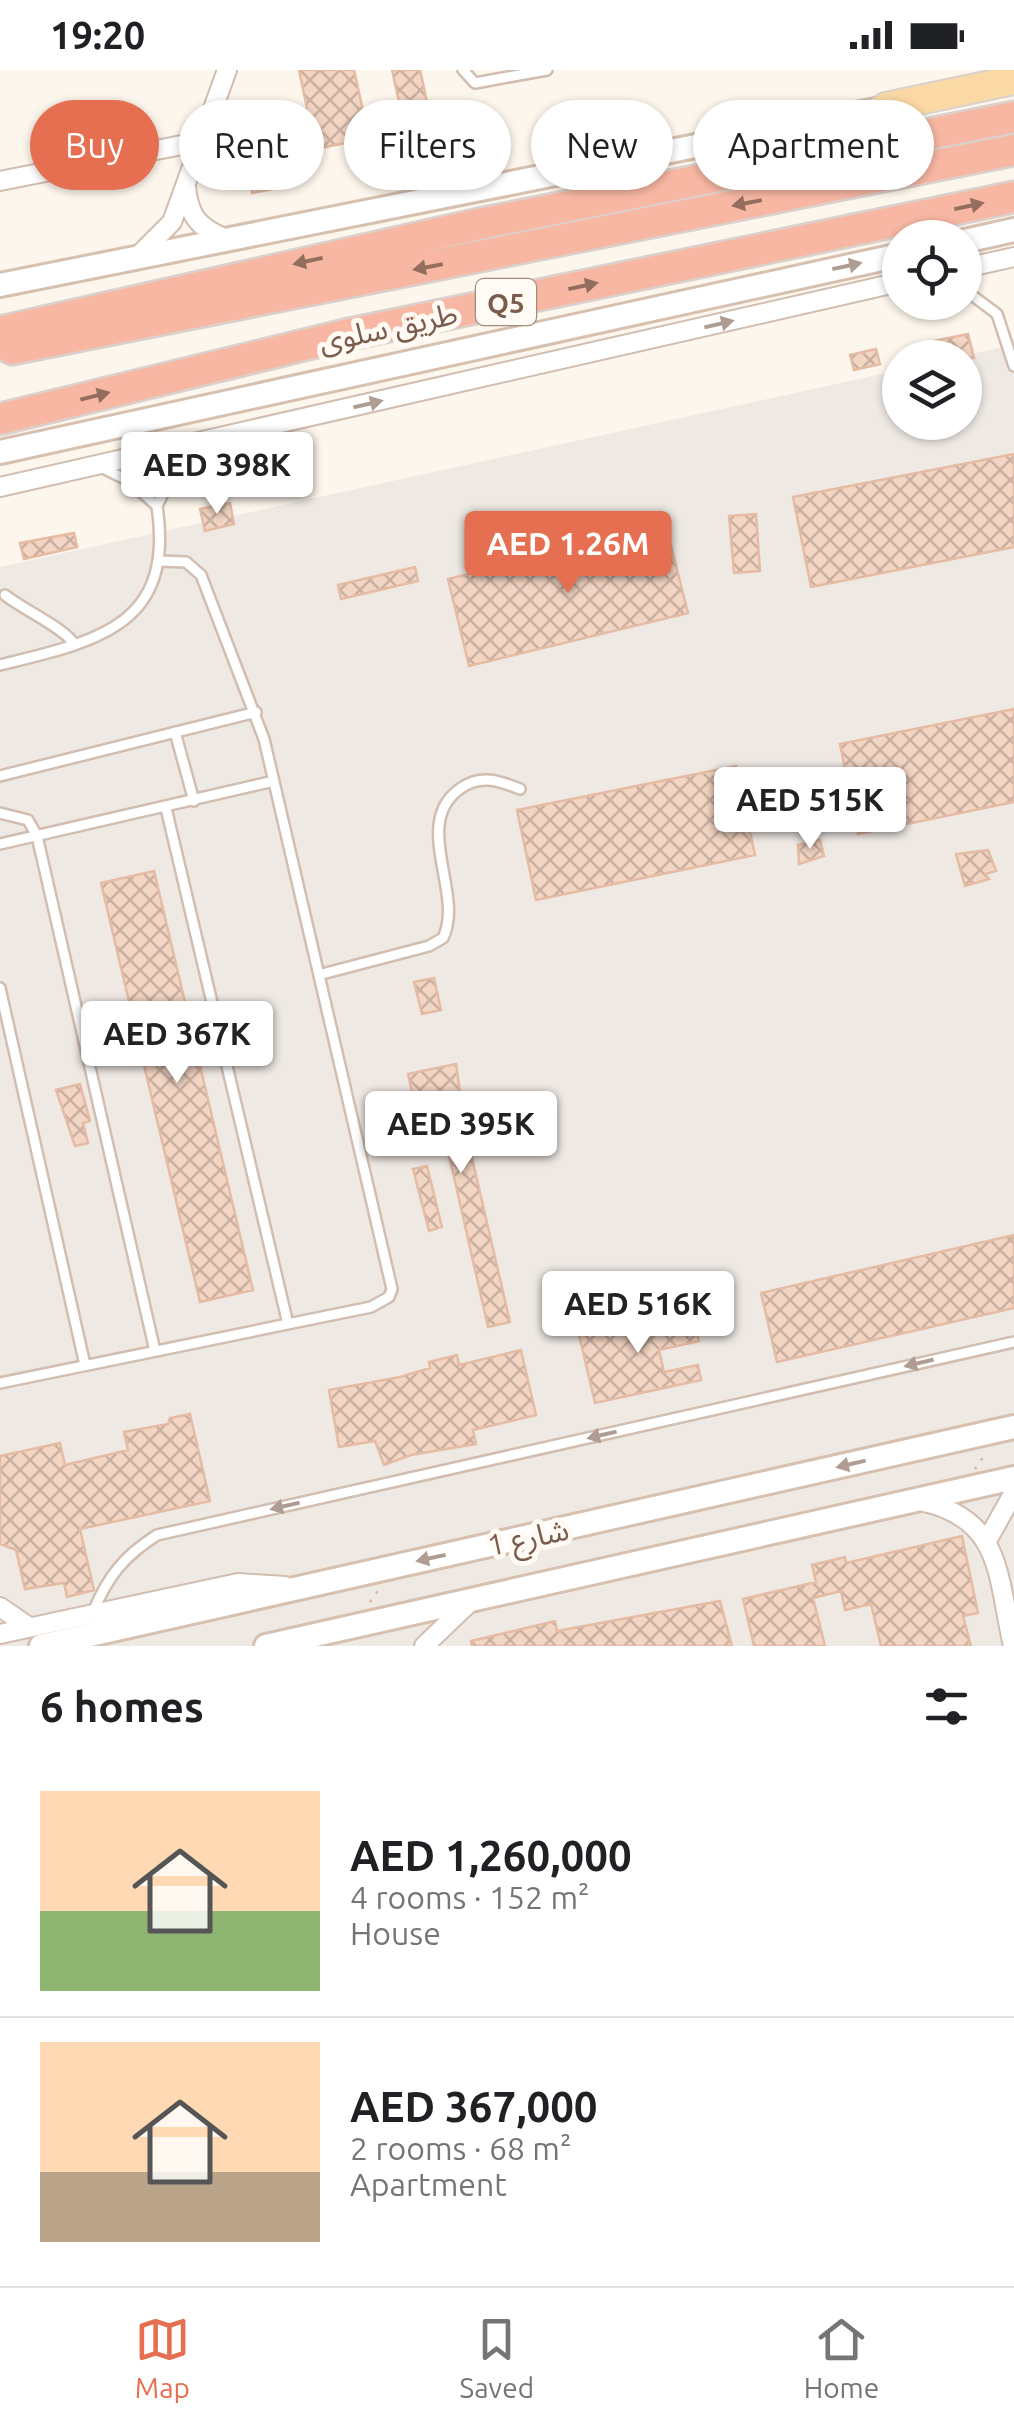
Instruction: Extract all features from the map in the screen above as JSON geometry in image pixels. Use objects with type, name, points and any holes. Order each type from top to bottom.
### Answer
[{"type":"highway","points":[[0,332],[479,224],[1014,116]]},
{"type":"highway","name":"طريق سلوى","points":[[0,352],[1014,150]]},
{"type":"highway","name":"طريق سلوى","points":[[0,419],[346,335],[1014,197]]},
{"type":"main road","points":[[919,100],[1014,80]]},
{"type":"main road","points":[[934,101],[1014,90]]},
{"type":"main road","points":[[0,285],[693,145]]},
{"type":"main road","points":[[982,237],[1014,230]]},
{"type":"main road","name":"طريق سلوى","points":[[0,452],[882,259]]},
{"type":"main road","name":"شارع 1","points":[[35,1637],[376,1570],[1014,1427]]},
{"type":"main road","name":"شارع 1","points":[[266,1646],[1014,1478]]},
{"type":"street","points":[[216,100],[227,70]]},
{"type":"street","points":[[0,181],[179,146]]},
{"type":"street","points":[[138,256],[164,233],[184,190]]},
{"type":"street","points":[[187,190],[191,215],[200,226],[224,238]]},
{"type":"street","points":[[982,264],[1014,256]]},
{"type":"street","points":[[0,487],[882,286]]},
{"type":"street","points":[[988,1539],[1014,1492]]},
{"type":"street","points":[[913,1500],[956,1512],[988,1539],[1013,1646]]},
{"type":"street","points":[[0,1634],[35,1637],[92,1613],[238,1584],[295,1587]]},
{"type":"street","points":[[424,1646],[473,1600]]},
{"type":"street","points":[[0,1607],[35,1637]]},
{"type":"lane","points":[[462,70],[475,83],[547,70]]},
{"type":"lane","points":[[982,303],[997,314],[1014,366]]},
{"type":"lane","points":[[0,665],[74,644],[121,622],[144,603],[161,561],[157,506],[174,471],[199,442]]},
{"type":"lane","points":[[94,466],[129,481],[157,506]]},
{"type":"lane","points":[[0,1383],[380,1304],[392,1288],[322,974],[256,712],[202,575],[186,562],[161,561]]},
{"type":"lane","points":[[4,594],[30,616],[64,631],[74,644]]},
{"type":"lane","points":[[0,776],[256,712]]},
{"type":"lane","points":[[176,732],[194,801]]},
{"type":"lane","points":[[322,974],[429,946],[443,938],[449,916],[440,838],[442,811],[459,789],[472,782],[500,780],[520,790]]},
{"type":"lane","points":[[0,844],[274,781]]},
{"type":"lane","points":[[166,808],[288,1324]]},
{"type":"lane","points":[[0,812],[28,820],[37,836],[155,1351]]},
{"type":"lane","points":[[0,988],[85,1366]]},
{"type":"lane","points":[[92,1613],[105,1583],[125,1555],[157,1534],[1014,1342]]},
{"type":"path","points":[[978,1485],[974,1466],[986,1455],[982,1434]]},
{"type":"path","points":[[372,1622],[369,1603],[380,1591],[376,1570]]},
{"type":"shaded area","points":[[1014,345],[1014,1646],[0,1646],[0,567],[882,374],[882,440],[982,440],[982,352]]},
{"type":"building","points":[[299,70],[354,70],[361,100],[344,100],[344,143],[324,147],[324,100],[305,100]]},
{"type":"building","points":[[392,70],[420,70],[427,100],[399,100]]},
{"type":"building","points":[[968,334],[970,340],[939,340]]},
{"type":"building","points":[[876,349],[880,364],[854,370],[850,355]]},
{"type":"building","points":[[1014,454],[1014,547],[811,587],[793,497]]},
{"type":"building","points":[[230,503],[234,524],[205,531],[200,509]]},
{"type":"building","points":[[756,514],[760,571],[734,573],[729,516]]},
{"type":"building","points":[[666,526],[688,613],[469,666],[448,579]]},
{"type":"building","points":[[74,533],[77,547],[24,559],[20,543]]},
{"type":"building","points":[[415,567],[418,581],[341,599],[338,585]]},
{"type":"building","points":[[1014,709],[1014,802],[858,834],[840,744]]},
{"type":"building","points":[[736,766],[755,855],[536,900],[517,810]]},
{"type":"building","points":[[820,840],[824,856],[799,864],[798,845]]},
{"type":"building","points":[[988,850],[996,871],[985,874],[989,879],[965,886],[956,854]]},
{"type":"building","points":[[154,871],[253,1290],[200,1302],[101,883]]},
{"type":"building","points":[[434,978],[441,1010],[422,1014],[414,982]]},
{"type":"building","points":[[456,1064],[465,1128],[510,1322],[488,1327],[444,1133],[422,1138],[408,1074]]},
{"type":"building","points":[[80,1084],[90,1121],[83,1123],[88,1143],[75,1146],[56,1090]]},
{"type":"building","points":[[427,1166],[442,1227],[429,1231],[413,1169]]},
{"type":"building","points":[[1014,1235],[1014,1308],[777,1362],[761,1293]]},
{"type":"building","points":[[691,1309],[699,1341],[659,1350],[664,1372],[698,1365],[701,1380],[595,1403],[579,1335]]},
{"type":"building","points":[[521,1350],[536,1415],[473,1430],[476,1444],[411,1455],[384,1465],[375,1441],[339,1447],[329,1390],[400,1377],[430,1368],[429,1362],[457,1355],[459,1365]]},
{"type":"building","points":[[190,1414],[210,1501],[80,1529],[94,1590],[67,1597],[64,1583],[25,1589],[16,1550],[0,1544],[0,1456],[60,1443],[65,1465],[128,1450],[124,1432],[168,1424],[170,1418]]},
{"type":"building","points":[[962,1536],[978,1613],[963,1616],[971,1646],[881,1646],[871,1604],[845,1610],[841,1591],[813,1598],[825,1646],[754,1646],[743,1599],[816,1582],[812,1565],[845,1557],[846,1563]]},
{"type":"building","points":[[720,1601],[732,1646],[472,1646],[471,1641],[555,1621],[557,1631]]}]
